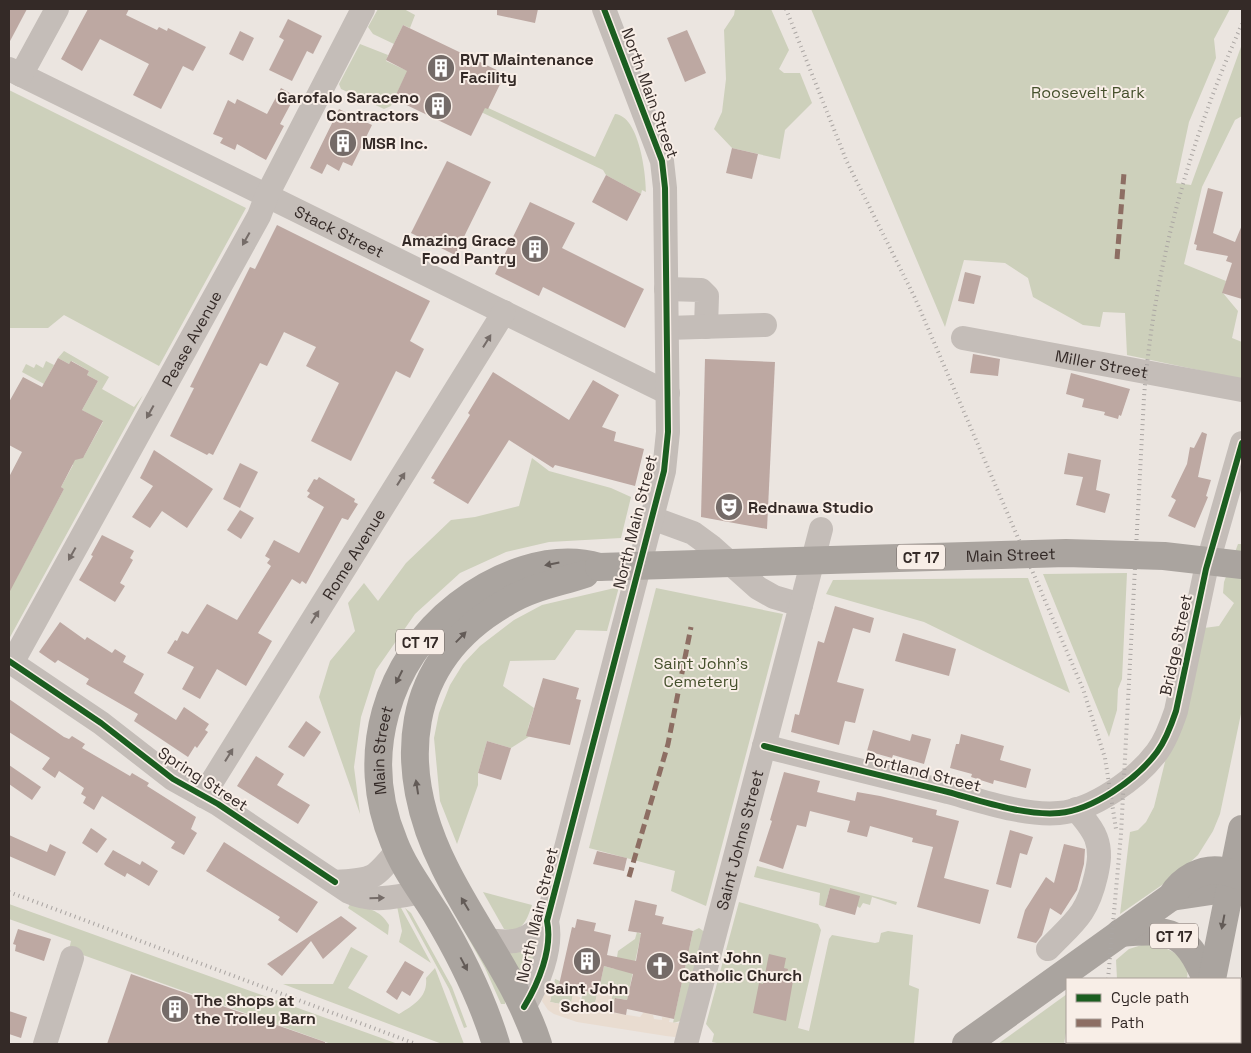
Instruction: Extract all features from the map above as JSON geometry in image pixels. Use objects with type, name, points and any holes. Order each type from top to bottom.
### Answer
[{"type":"highway","name":"Main Street","points":[[496,1044],[471,977],[398,851],[385,820],[381,800],[378,737],[392,691],[416,647],[454,608],[477,592],[500,580],[527,570],[562,562],[579,562],[600,567],[1066,553],[1164,556],[1242,565]]},
{"type":"highway","name":"Main Street","points":[[538,1044],[524,1007],[446,869],[423,815],[414,760],[416,728],[421,705],[430,682],[446,655],[466,632],[485,616],[530,590],[583,575],[600,567]]},
{"type":"highway","points":[[1212,978],[1238,875],[1242,829]]},
{"type":"highway","name":"CT 17","points":[[966,1044],[1171,897],[1182,897],[1211,891],[1238,875]]},
{"type":"highway","name":"CT 17","points":[[1120,933],[1155,930],[1174,936],[1196,956],[1206,978]]},
{"type":"street","points":[[15,72],[57,9]]},
{"type":"street","name":"Pease Avenue","points":[[10,662],[259,216],[267,195],[363,9]]},
{"type":"street","name":"North Main Street","points":[[524,1007],[538,979],[546,948],[547,921],[652,518],[667,452],[665,188],[662,161],[604,9]]},
{"type":"street","name":"Stack Street","points":[[15,72],[668,393]]},
{"type":"street","points":[[666,289],[701,290],[707,296],[706,327]]},
{"type":"street","name":"Rome Avenue","points":[[203,796],[504,312]]},
{"type":"street","points":[[667,328],[765,325]]},
{"type":"street","name":"Miller Street","points":[[963,338],[1242,390]]},
{"type":"street","name":"Bridge Street","points":[[1076,809],[1104,797],[1138,771],[1164,741],[1176,712],[1206,569],[1242,443]]},
{"type":"street","points":[[652,518],[693,533],[712,547],[758,588],[774,597],[801,605]]},
{"type":"street","name":"Saint Johns Street","points":[[686,1044],[821,529]]},
{"type":"street","name":"Spring Street","points":[[10,662],[101,723],[158,768],[218,804],[349,892],[364,898],[397,897],[422,892]]},
{"type":"street","name":"Portland Street","points":[[764,746],[995,804],[1050,813],[1076,809]]},
{"type":"street","points":[[1048,949],[1069,930],[1088,905],[1100,862],[1100,851],[1096,837],[1076,809]]},
{"type":"street","points":[[335,882],[358,882],[376,876],[398,851]]},
{"type":"street","name":"North Main Street","points":[[486,940],[502,942],[520,941],[532,935],[547,921]]},
{"type":"street","points":[[45,1044],[72,958]]},
{"type":"green space","points":[[378,9],[404,9],[415,15],[410,28],[403,25],[394,44],[373,34],[368,27]]},
{"type":"green space","points":[[735,9],[771,9],[789,50],[779,69],[784,73],[800,73],[812,103],[785,130],[780,159],[732,148],[714,129],[722,112],[726,79],[724,30],[734,15]]},
{"type":"green space","name":"Roosevelt Park","points":[[811,9],[1230,9],[1214,39],[1216,58],[1189,122],[1176,183],[1191,185],[1242,44],[1242,116],[1235,120],[1202,187],[1184,264],[1226,281],[1223,293],[1238,311],[1232,338],[1242,342],[1241,379],[1127,355],[1125,313],[1103,312],[1100,327],[1083,325],[1033,297],[1028,278],[1005,263],[964,260],[945,327]]},
{"type":"green space","points":[[360,44],[388,55],[386,61],[595,157],[615,114],[623,117],[630,124],[640,147],[645,172],[646,192],[642,190],[641,194],[606,175],[603,170],[405,76],[391,106],[384,109],[341,89],[339,84]]},
{"type":"green space","points":[[9,90],[246,208],[159,366],[64,315],[48,328],[9,328]]},
{"type":"green space","points":[[64,351],[109,377],[102,389],[134,407],[143,395],[9,639],[9,584],[14,575],[17,577],[64,489],[61,487],[73,465],[66,461],[84,456],[103,422],[82,410],[98,381],[87,375],[89,371],[72,361],[69,364],[58,358]]},
{"type":"green space","points":[[46,361],[54,365],[44,384],[22,372],[26,364],[34,368],[36,364],[43,368]]},
{"type":"green space","points":[[532,458],[549,471],[611,488],[631,497],[621,538],[549,542],[506,552],[460,573],[415,614],[376,670],[361,717],[354,767],[360,814],[319,697],[330,661],[355,631],[348,603],[364,583],[378,601],[406,563],[451,520],[475,517],[519,506]]},
{"type":"green space","points":[[1238,544],[1242,544],[1242,709],[1220,814],[1213,831],[1198,855],[1175,876],[1120,914],[1130,832],[1138,830],[1146,822],[1154,807],[1174,725],[1204,628],[1219,626],[1234,603],[1223,593],[1224,582]]},
{"type":"green space","points":[[1127,573],[1122,679],[1118,689],[1117,710],[1109,737],[1043,574]]},
{"type":"green space","points":[[1028,578],[1070,693],[924,622],[826,594],[833,580]]},
{"type":"green space","points":[[619,587],[607,631],[576,630],[555,660],[510,661],[503,686],[534,708],[528,728],[530,736],[511,748],[487,741],[478,773],[478,785],[457,844],[440,801],[434,738],[439,713],[450,685],[463,664],[480,646],[514,620],[542,605]]},
{"type":"green space","name":"Saint John's Cemetery","points":[[656,588],[783,614],[706,906],[671,891],[675,871],[589,848]]},
{"type":"green space","points":[[757,866],[897,902],[896,905],[872,897],[870,905],[863,903],[860,908],[830,888],[825,907],[819,905],[820,893],[754,877]]},
{"type":"green space","points":[[483,892],[532,905],[526,921],[519,928],[504,929]]},
{"type":"green space","points":[[739,902],[818,924],[821,930],[798,1028],[809,1031],[829,939],[832,935],[875,943],[879,942],[881,933],[888,931],[913,935],[909,985],[919,989],[914,1044],[721,1044],[712,1042],[714,1034],[706,1024]]},
{"type":"green space","points":[[9,904],[398,1044],[331,1044],[69,950],[71,941],[9,919]]},
{"type":"green space","points":[[350,904],[377,912],[389,925],[388,935],[348,908]]},
{"type":"green space","points":[[397,906],[400,906],[431,963],[399,942],[402,931]]},
{"type":"green space","points":[[405,908],[411,913],[452,987],[467,1027],[464,1028],[449,989]]},
{"type":"green space","points":[[464,926],[505,1000],[505,1004],[501,1004],[485,968],[462,927]]},
{"type":"green space","points":[[699,928],[706,933],[684,1020],[673,1023],[693,931]]},
{"type":"green space","points":[[637,932],[641,934],[627,1000],[616,998],[614,1005],[610,1005],[612,993],[599,989],[604,966],[615,969],[618,951],[635,939]]},
{"type":"green space","points":[[538,941],[526,982],[509,953]]},
{"type":"green space","points":[[1148,943],[1170,950],[1181,958],[1185,964],[1187,978],[1117,978],[1116,960],[1129,949]]},
{"type":"green space","points":[[351,947],[368,956],[348,988],[399,1014],[419,1000],[425,990],[426,978],[435,968],[464,1044],[442,1044],[283,984],[333,984]]},
{"type":"green space","points":[[555,979],[560,981],[559,985],[574,988],[571,1006],[550,1002]]},
{"type":"green space","points":[[583,990],[597,994],[594,1009],[580,1007]]},
{"type":"green space","points":[[1066,995],[1066,1033],[1064,1044],[998,1044]]},
{"type":"shaded area","points":[[599,989],[613,993],[609,1012],[640,1017],[644,1012],[653,1015],[654,1019],[670,1018],[669,1022],[678,1023],[684,1020],[681,1031],[675,1037],[577,1022],[554,1014],[548,1010],[542,1001],[545,990],[552,993],[550,1002],[570,1006],[573,995],[580,997],[580,1007],[593,1009]]},
{"type":"building","points":[[9,9],[27,9],[9,43]]},
{"type":"building","points":[[88,9],[129,9],[126,15],[157,30],[159,27],[167,31],[168,28],[206,47],[193,71],[183,66],[161,109],[133,95],[149,64],[100,39],[82,71],[61,59]]},
{"type":"building","points":[[497,9],[538,9],[535,23],[497,15]]},
{"type":"building","points":[[288,19],[322,36],[313,54],[307,51],[292,81],[269,70],[284,40],[279,37]]},
{"type":"building","points":[[403,25],[505,74],[488,109],[485,108],[471,136],[394,99],[407,71],[386,60]]},
{"type":"building","points":[[687,30],[706,73],[685,82],[667,38]]},
{"type":"building","points":[[240,31],[254,38],[243,61],[229,54]]},
{"type":"building","points":[[281,88],[295,96],[280,124],[284,126],[266,160],[237,144],[235,150],[220,143],[223,138],[213,134],[228,100],[235,104],[237,99],[267,114]]},
{"type":"building","name":"MSR Inc.","points":[[339,109],[372,125],[352,166],[343,162],[339,171],[327,164],[322,174],[310,168]]},
{"type":"building","points":[[732,148],[758,154],[752,179],[726,173]]},
{"type":"building","points":[[447,161],[491,182],[455,255],[411,233]]},
{"type":"building","points":[[606,175],[641,194],[627,221],[592,202]]},
{"type":"building","points":[[1208,188],[1223,192],[1213,233],[1235,242],[1242,225],[1242,299],[1222,293],[1232,263],[1226,261],[1228,256],[1196,250],[1197,245],[1194,244]]},
{"type":"building","points":[[530,202],[575,223],[562,248],[644,289],[625,328],[543,287],[539,296],[495,274]]},
{"type":"building","points":[[277,225],[430,301],[410,341],[424,349],[410,378],[396,371],[351,461],[311,441],[339,383],[306,366],[316,347],[284,332],[267,366],[260,363],[213,455],[209,453],[207,455],[170,436],[194,388],[190,387],[250,267],[255,269]]},
{"type":"building","points":[[965,272],[981,276],[974,304],[958,301]]},
{"type":"building","points":[[973,354],[1000,359],[998,376],[970,373]]},
{"type":"building","points":[[58,358],[69,364],[71,361],[89,371],[87,375],[98,381],[82,410],[103,421],[83,458],[75,460],[61,487],[64,489],[9,593],[9,477],[22,452],[9,445],[9,402],[23,377],[42,387]]},
{"type":"building","points":[[705,359],[775,362],[767,529],[701,517]]},
{"type":"building","points":[[493,372],[569,420],[593,380],[619,395],[602,427],[616,432],[614,441],[644,449],[635,486],[555,465],[553,468],[509,440],[468,504],[433,483],[435,480],[431,478],[470,415],[468,413]]},
{"type":"building","points":[[1071,373],[1130,389],[1121,416],[1119,415],[1118,419],[1104,415],[1105,412],[1082,407],[1084,399],[1066,394]]},
{"type":"building","points":[[1202,432],[1207,434],[1198,477],[1211,480],[1206,496],[1208,497],[1195,528],[1168,516],[1176,500],[1171,497],[1187,464],[1190,447],[1194,448]]},
{"type":"building","points":[[154,450],[213,489],[187,528],[162,511],[150,528],[132,517],[153,486],[140,478]]},
{"type":"building","points":[[1068,453],[1101,460],[1096,490],[1110,494],[1105,513],[1076,505],[1083,477],[1064,474]]},
{"type":"building","points":[[240,463],[258,472],[240,508],[223,499]]},
{"type":"building","points":[[319,477],[355,499],[354,502],[358,504],[348,520],[342,518],[306,584],[302,581],[300,584],[292,579],[258,633],[272,641],[246,686],[217,669],[200,699],[182,689],[194,667],[167,653],[175,640],[177,641],[182,631],[188,634],[207,604],[237,620],[271,566],[267,563],[270,559],[265,556],[274,540],[299,553],[324,507],[307,497],[310,493],[307,491],[314,479],[317,480]]},
{"type":"building","points":[[240,510],[254,518],[241,539],[227,530]]},
{"type":"building","points":[[102,535],[134,551],[130,558],[133,560],[120,583],[125,586],[115,602],[79,580],[93,556],[91,555]]},
{"type":"building","points":[[835,606],[874,618],[870,633],[853,628],[837,682],[864,689],[855,723],[845,721],[839,745],[791,732],[795,714],[799,715],[818,641],[824,643]]},
{"type":"building","points":[[60,622],[85,640],[87,637],[112,653],[115,649],[126,656],[123,662],[144,674],[134,693],[176,720],[184,707],[209,724],[205,730],[208,732],[197,748],[195,746],[188,757],[134,721],[138,714],[86,684],[89,679],[58,660],[55,663],[39,652]]},
{"type":"building","points":[[903,633],[956,649],[949,676],[895,661]]},
{"type":"building","points":[[543,678],[579,688],[576,699],[581,700],[570,745],[526,736]]},
{"type":"building","points":[[9,699],[64,737],[69,739],[72,736],[85,744],[82,748],[130,776],[132,773],[149,783],[147,786],[196,817],[191,829],[197,833],[184,855],[171,848],[175,842],[102,796],[94,810],[83,803],[86,797],[81,794],[84,788],[59,771],[55,778],[42,769],[50,758],[9,732]]},
{"type":"building","points":[[306,721],[321,732],[304,757],[288,747]]},
{"type":"building","points":[[873,730],[910,741],[912,734],[931,739],[924,764],[893,755],[892,758],[867,751]]},
{"type":"building","points":[[961,734],[1004,746],[1000,760],[1031,769],[1026,788],[994,780],[993,784],[971,777],[972,774],[950,768],[956,744],[959,744]]},
{"type":"building","points":[[487,741],[511,748],[501,780],[478,773]]},
{"type":"building","points":[[256,756],[284,774],[277,785],[310,805],[298,824],[237,786]]},
{"type":"building","points":[[9,765],[41,787],[32,800],[9,784]]},
{"type":"building","points":[[784,772],[820,781],[817,792],[855,801],[857,792],[880,796],[937,810],[936,815],[959,821],[944,878],[989,890],[980,924],[917,907],[933,847],[912,842],[913,838],[870,826],[867,837],[847,832],[850,821],[810,811],[806,827],[797,825],[783,869],[759,861],[772,821],[770,820]]},
{"type":"building","points":[[91,828],[107,839],[97,853],[82,843]]},
{"type":"building","points":[[1010,830],[1033,837],[1027,855],[1020,853],[1011,888],[996,884]]},
{"type":"building","points":[[9,835],[47,852],[50,844],[66,852],[55,876],[9,856]]},
{"type":"building","points":[[224,842],[318,902],[297,933],[278,920],[280,917],[206,871]]},
{"type":"building","points":[[1064,844],[1085,849],[1084,864],[1077,890],[1061,915],[1050,908],[1042,935],[1036,943],[1017,938],[1025,910],[1046,877],[1054,883]]},
{"type":"building","points":[[113,850],[140,865],[142,861],[158,871],[149,886],[127,873],[125,877],[104,864]]},
{"type":"building","points":[[597,851],[627,858],[624,871],[593,864]]},
{"type":"building","points":[[830,888],[860,896],[855,915],[825,907]]},
{"type":"building","name":"Saint John Catholic Church","points":[[635,900],[657,905],[655,915],[664,917],[662,924],[693,931],[674,1019],[627,1009],[626,1015],[612,1012],[615,998],[627,1000],[633,974],[604,966],[598,994],[559,985],[572,927],[575,928],[577,919],[596,923],[594,931],[611,935],[607,955],[636,961],[641,933],[628,931]]},
{"type":"building","points":[[341,916],[357,928],[323,959],[311,941],[282,976],[267,964]]},
{"type":"building","points":[[18,929],[51,939],[44,961],[15,951],[16,945],[13,944]]},
{"type":"building","points":[[769,954],[786,958],[784,968],[788,969],[785,979],[793,981],[786,1021],[753,1013],[759,983],[763,984]]},
{"type":"building","points":[[405,961],[424,972],[410,996],[402,991],[397,1000],[386,992]]},
{"type":"building","name":"The Shops at the Trolley Barn","points":[[131,974],[325,1042],[325,1044],[107,1044]]},
{"type":"building","points":[[9,1011],[27,1017],[21,1038],[9,1034]]},
{"type":"railway","points":[[786,9],[847,162],[915,298],[1083,689],[1105,758],[1116,829]]},
{"type":"railway","points":[[1108,978],[1121,834],[1144,397],[1149,348],[1165,253],[1190,160],[1223,69],[1242,24]]},
{"type":"railway","points":[[9,892],[416,1044]]},
{"type":"marked path","points":[[1117,259],[1124,173]]},
{"type":"marked path","points":[[629,877],[668,744],[691,627]]},
{"type":"cycle path","points":[[524,1007],[543,966],[548,943],[547,921],[664,471],[668,432],[665,188],[662,161],[604,9]]},
{"type":"cycle path","points":[[764,746],[1003,807],[1032,812],[1059,813],[1072,811],[1100,800],[1113,792],[1148,762],[1157,752],[1168,733],[1176,711],[1206,569],[1242,443]]},
{"type":"cycle path","points":[[9,661],[101,723],[173,779],[218,804],[335,882]]},
{"type":"place","name":"RVT Maintenance Facility","points":[[441,68]]},
{"type":"place","name":"Garofalo Saraceno Contractors","points":[[438,106]]},
{"type":"place","name":"MSR Inc.","points":[[343,143]]},
{"type":"place","name":"Amazing Grace Food Pantry","points":[[535,249]]},
{"type":"place","name":"Rednawa Studio","points":[[729,507]]},
{"type":"place","name":"Saint John School","points":[[587,961]]},
{"type":"place","name":"Saint John Catholic Church","points":[[660,966]]},
{"type":"place","name":"The Shops at the Trolley Barn","points":[[175,1009]]}]
